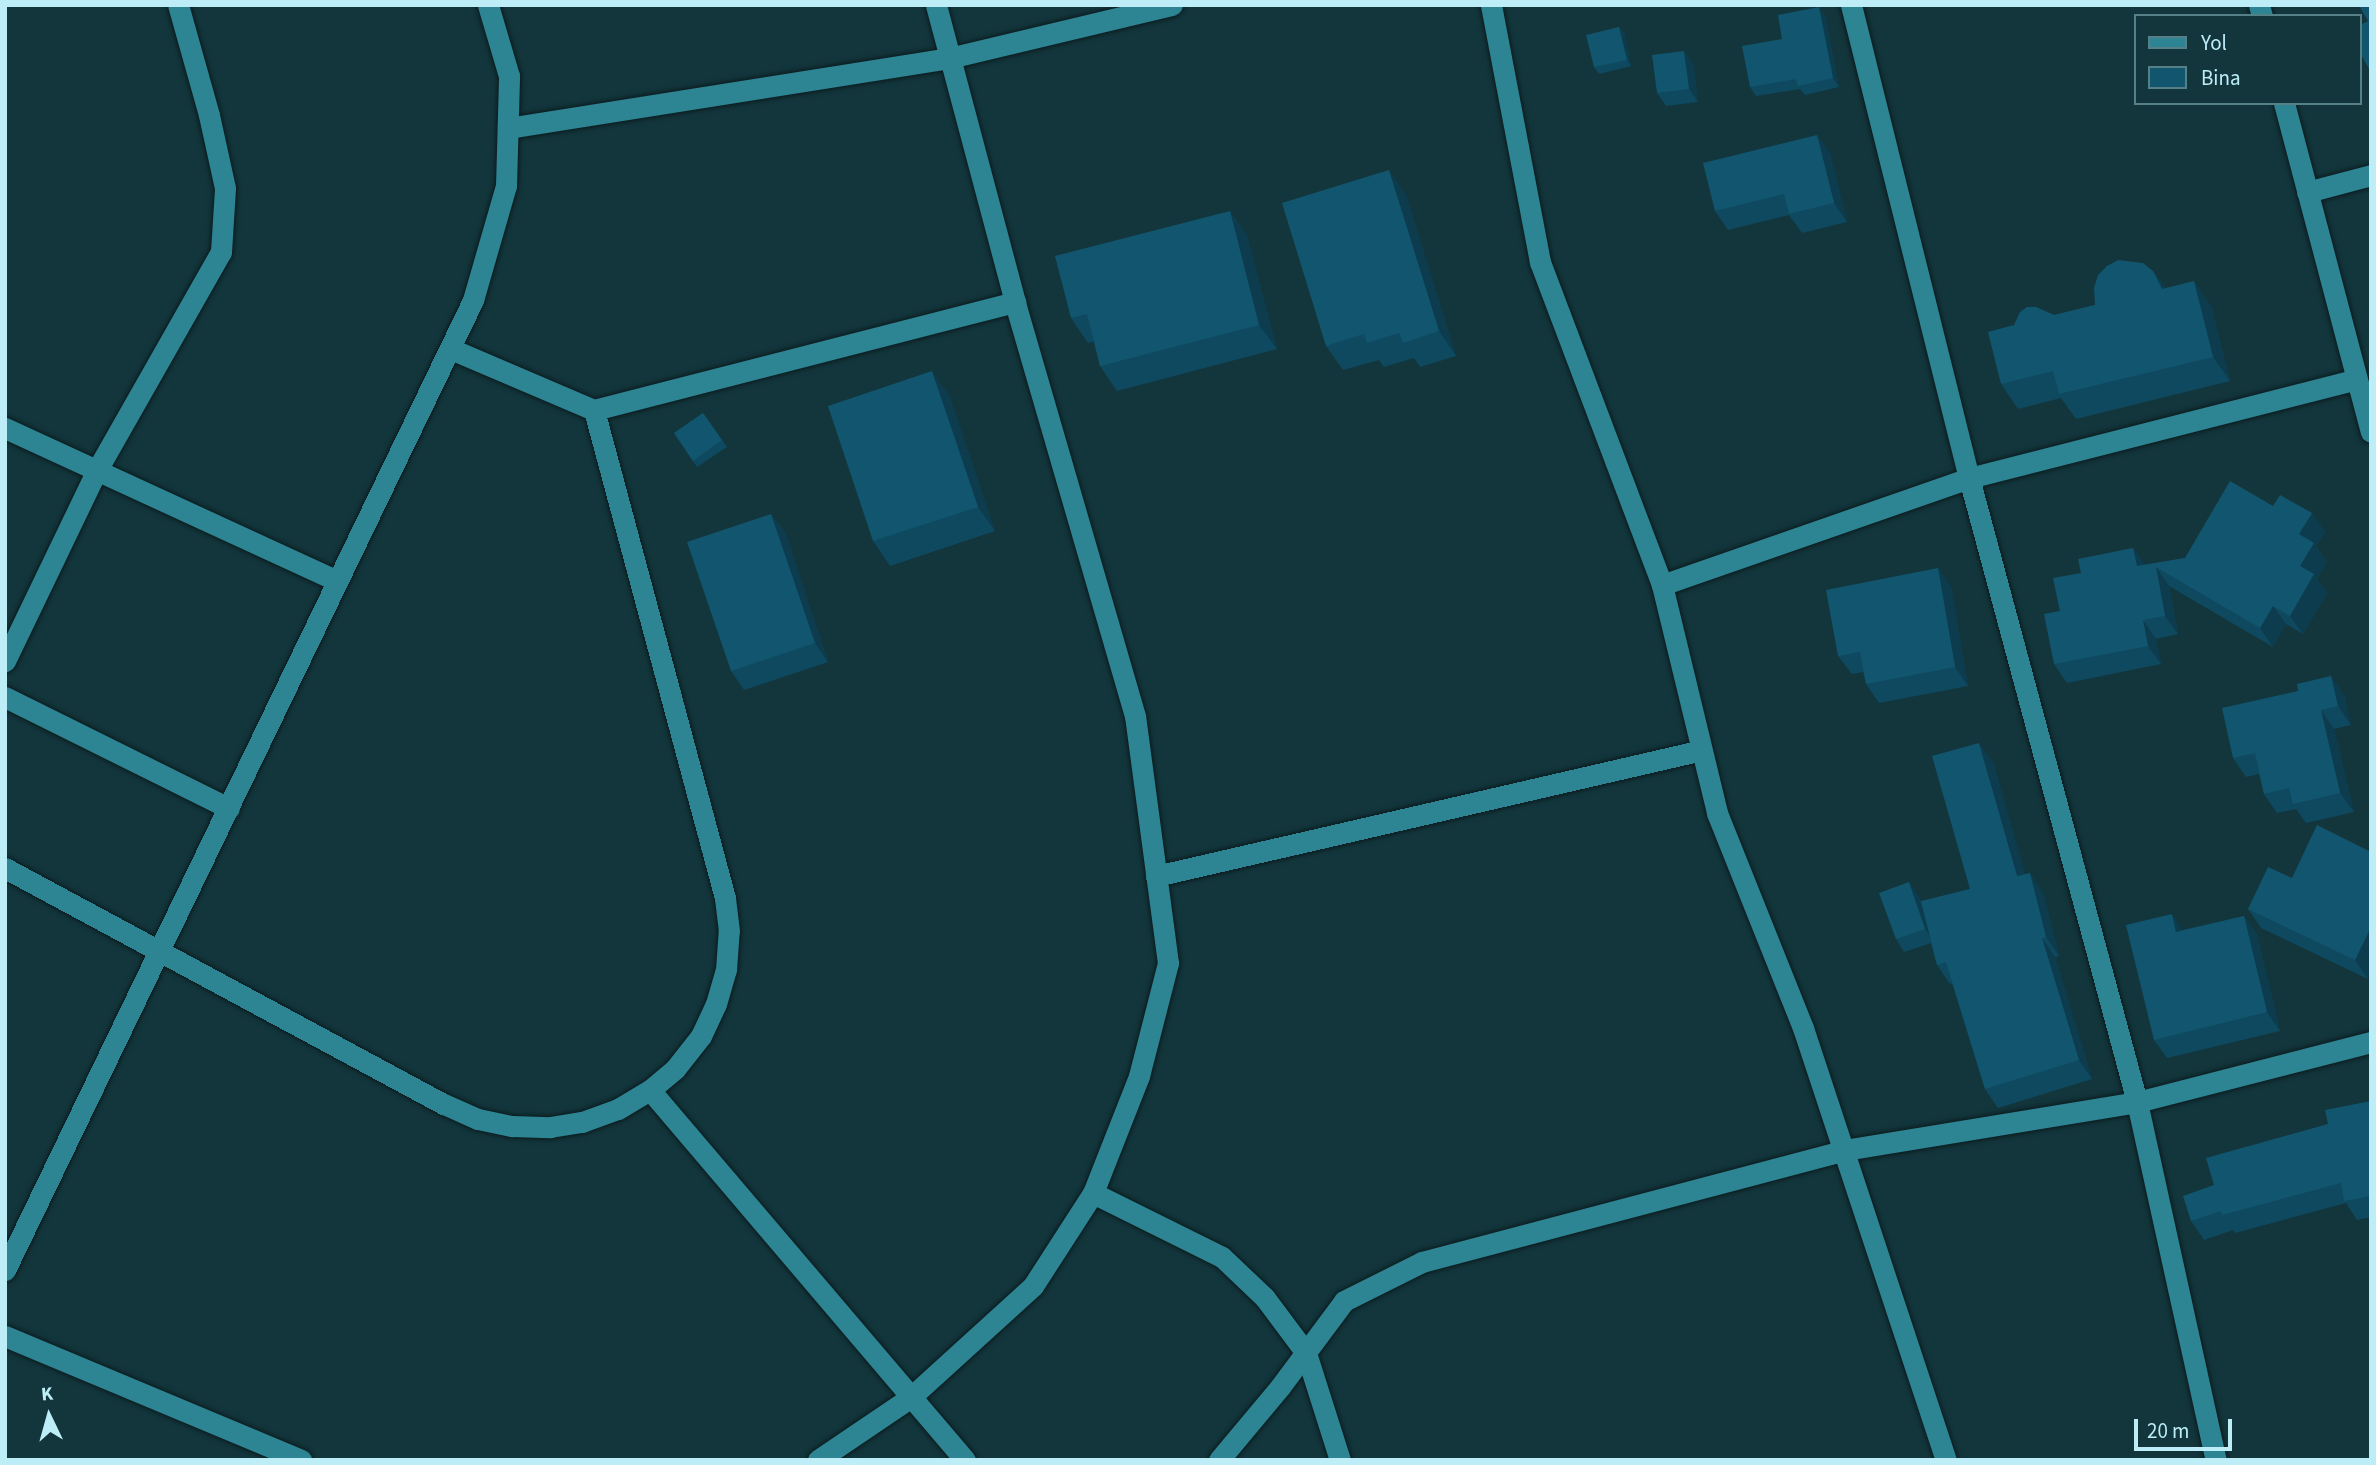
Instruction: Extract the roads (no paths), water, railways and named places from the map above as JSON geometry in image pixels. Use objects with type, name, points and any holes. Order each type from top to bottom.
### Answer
[{"type":"street","points":[[5,661],[97,470],[221,252],[225,188],[209,115],[178,5]]},
{"type":"street","points":[[5,1270],[474,300],[506,186],[509,76],[488,5]]},
{"type":"street","points":[[818,1460],[911,1396],[1033,1286],[1093,1194],[1139,1076],[1168,963],[1135,716],[1015,302],[936,5]]},
{"type":"street","points":[[508,128],[949,58],[1172,5]]},
{"type":"street","points":[[1491,5],[1540,262],[1662,584],[1717,813],[1803,1028],[1946,1460]]},
{"type":"street","points":[[1852,5],[1969,478],[2137,1102],[2216,1460]]},
{"type":"street","points":[[2285,105],[2371,432]]},
{"type":"street","points":[[2307,192],[2371,175]]},
{"type":"street","points":[[451,349],[593,410],[1015,302]]},
{"type":"street","points":[[1662,584],[1969,478],[2357,379]]},
{"type":"street","points":[[5,868],[444,1104],[478,1119],[512,1126],[550,1128],[582,1122],[618,1110],[650,1090],[674,1069],[701,1036],[726,970],[729,931],[725,898],[593,410]]},
{"type":"street","points":[[5,428],[338,581]]},
{"type":"street","points":[[5,697],[229,808]]},
{"type":"street","points":[[1156,876],[1702,750]]},
{"type":"street","points":[[1219,1460],[1306,1353],[1344,1301],[1422,1262],[1845,1150],[2137,1102],[2371,1042]]},
{"type":"street","points":[[650,1090],[965,1460]]},
{"type":"street","points":[[1093,1194],[1222,1257],[1265,1298],[1306,1353],[1340,1460]]},
{"type":"street","points":[[5,1336],[301,1460]]}]
